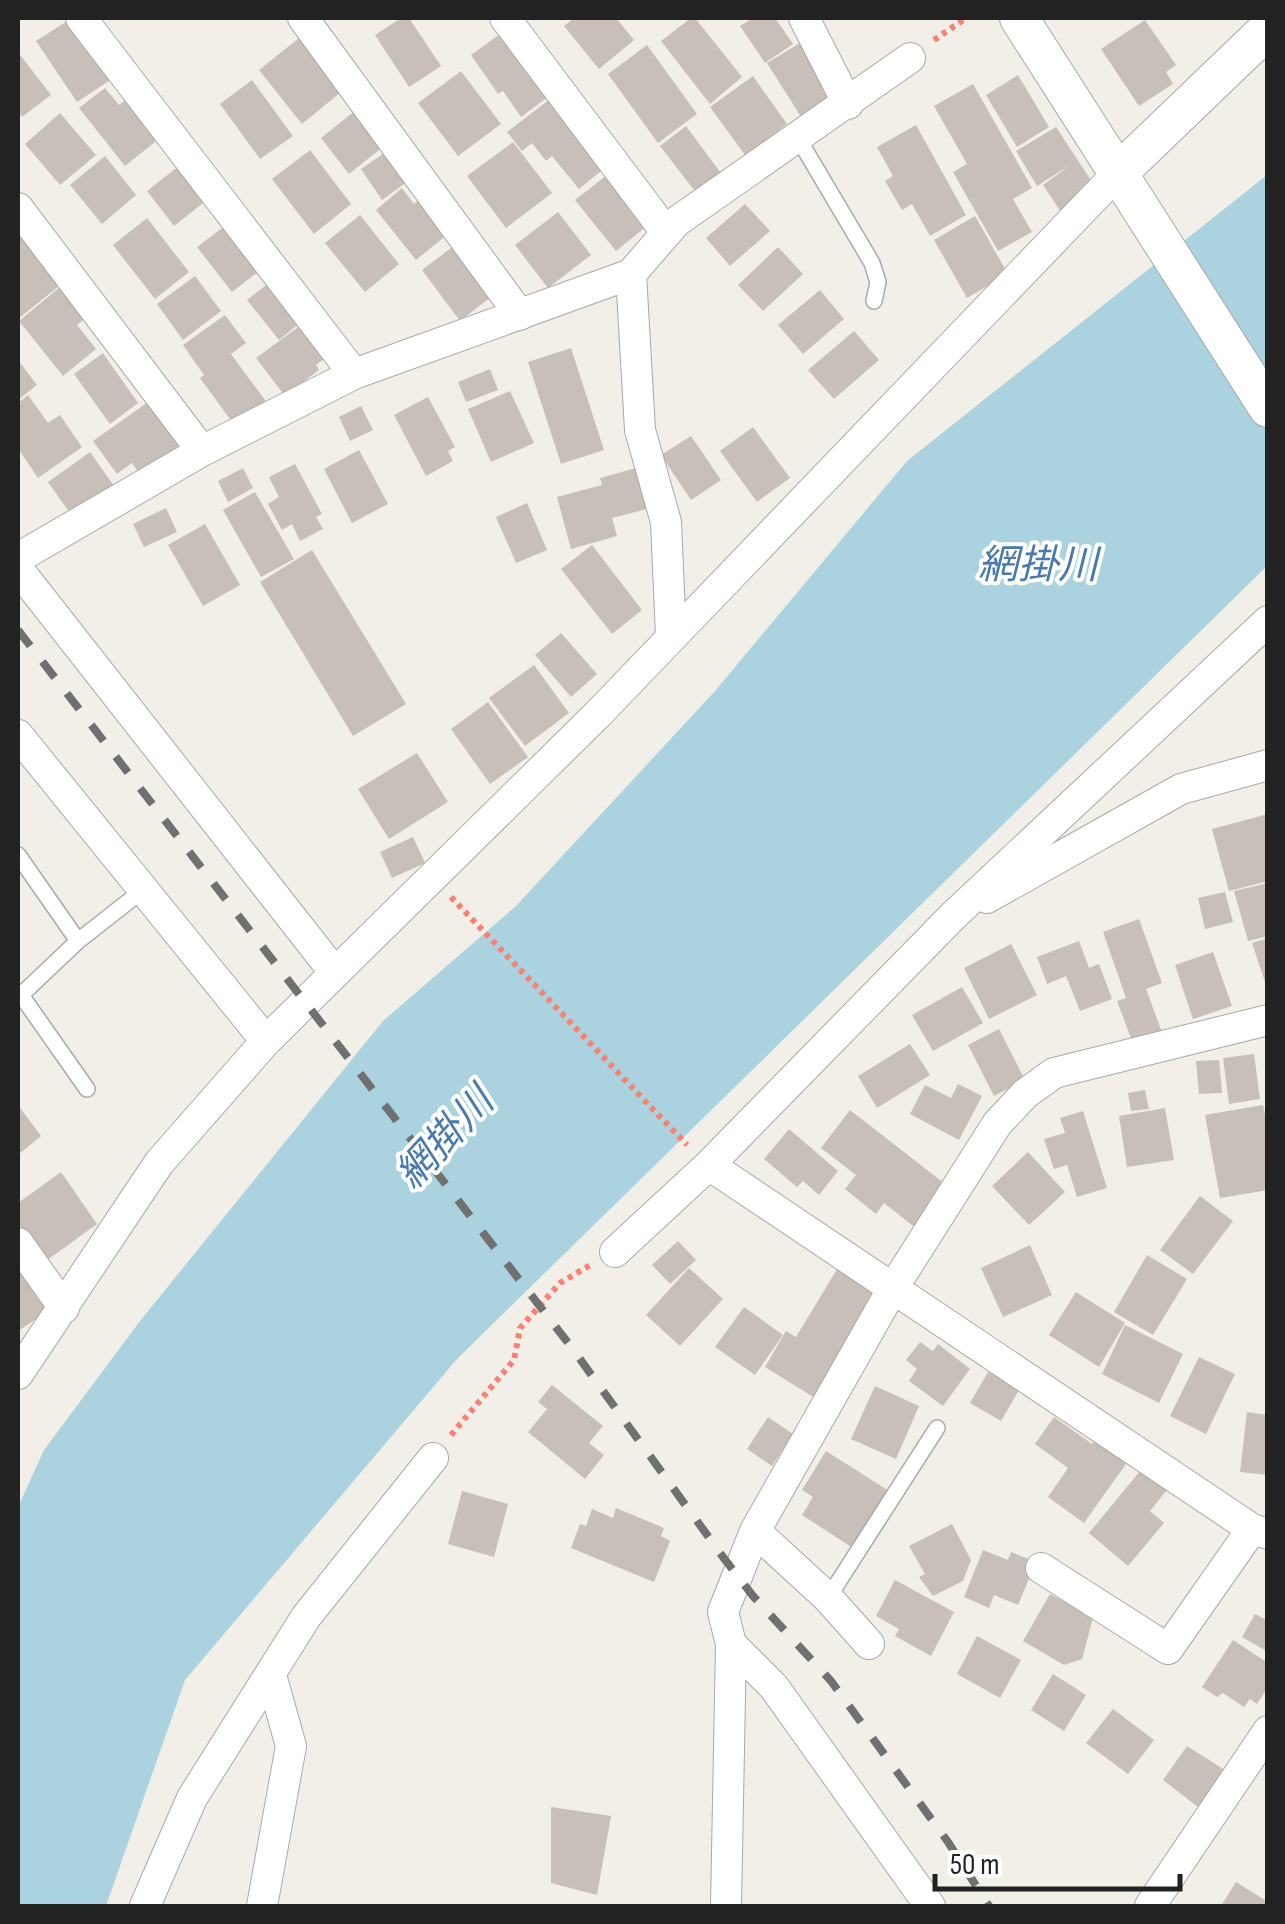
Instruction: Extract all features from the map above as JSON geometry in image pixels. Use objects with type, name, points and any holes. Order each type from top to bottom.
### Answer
[{"type":"street","points":[[82,18],[354,374]]},
{"type":"street","points":[[303,18],[520,314]]},
{"type":"street","points":[[505,18],[666,232]]},
{"type":"street","points":[[804,18],[848,104]]},
{"type":"street","points":[[1019,18],[1268,408]]},
{"type":"street","points":[[18,1374],[159,1163],[266,1041],[598,714],[1122,183],[1268,29]]},
{"type":"street","points":[[18,558],[202,450],[354,374],[631,274],[666,232],[910,58]]},
{"type":"street","points":[[18,208],[202,450]]},
{"type":"street","points":[[631,274],[640,430],[666,522],[671,636]]},
{"type":"street","points":[[18,570],[335,973]]},
{"type":"street","points":[[615,1252],[703,1160],[953,916],[1268,621]]},
{"type":"street","points":[[18,735],[266,1041]]},
{"type":"street","points":[[953,916],[1181,789],[1268,765]]},
{"type":"street","points":[[726,1906],[731,1644],[723,1612],[755,1531],[893,1288],[997,1124],[1025,1094],[1054,1073],[1268,1020]]},
{"type":"street","points":[[703,1160],[1260,1532],[1168,1648],[1041,1568]]},
{"type":"street","points":[[18,1243],[64,1308]]},
{"type":"street","points":[[146,1906],[192,1798],[306,1616],[433,1458]]},
{"type":"street","points":[[755,1531],[828,1598],[868,1644]]},
{"type":"street","points":[[731,1644],[774,1686],[930,1906]]},
{"type":"street","points":[[262,1906],[290,1746],[272,1675]]},
{"type":"street","points":[[1150,1906],[1268,1731]]},
{"type":"lane","points":[[798,138],[872,263],[878,282],[874,302]]},
{"type":"lane","points":[[18,855],[78,941]]},
{"type":"lane","points":[[87,1089],[19,993],[143,890]]},
{"type":"lane","points":[[828,1598],[937,1428]]},
{"type":"path","points":[[910,58],[966,18]]},
{"type":"path","points":[[459,905],[703,1160]]},
{"type":"path","points":[[433,1458],[514,1360],[520,1328],[560,1283]]},
{"type":"water","name":"網掛川","points":[[1267,175],[1267,566],[457,1359],[185,1680],[106,1906],[18,1906],[18,1507],[44,1450],[140,1321],[383,1021],[516,906],[715,691],[907,461]]},
{"type":"building","points":[[72,18],[112,79],[77,102],[36,41]]},
{"type":"building","points":[[401,18],[409,18],[441,66],[409,87],[375,35]]},
{"type":"building","points":[[574,18],[616,18],[634,40],[599,69],[564,26]]},
{"type":"building","points":[[695,18],[742,77],[710,104],[661,41]]},
{"type":"building","points":[[753,18],[775,18],[793,44],[765,63],[740,26]]},
{"type":"building","points":[[1145,20],[1176,65],[1166,72],[1173,84],[1139,106],[1101,49]]},
{"type":"building","points":[[507,29],[553,93],[521,117],[503,91],[498,94],[471,55]]},
{"type":"building","points":[[299,38],[341,92],[302,124],[259,70]]},
{"type":"building","points":[[805,40],[840,96],[803,120],[767,63]]},
{"type":"building","points":[[647,45],[697,114],[658,143],[608,74]]},
{"type":"building","points":[[18,52],[51,95],[22,117],[18,111]]},
{"type":"building","points":[[461,71],[501,124],[458,156],[418,103]]},
{"type":"building","points":[[1018,75],[1049,127],[1017,147],[986,95]]},
{"type":"building","points":[[753,76],[787,124],[745,155],[710,107]]},
{"type":"building","points":[[252,80],[293,136],[260,159],[220,104]]},
{"type":"building","points":[[973,84],[1032,188],[1013,199],[1032,232],[998,251],[953,172],[967,164],[934,106]]},
{"type":"building","points":[[105,88],[119,105],[133,94],[165,134],[125,166],[79,108]]},
{"type":"building","points":[[554,96],[606,167],[579,189],[552,156],[546,161],[532,143],[522,151],[507,132]]},
{"type":"building","points":[[356,110],[384,146],[349,174],[321,138]]},
{"type":"building","points":[[60,113],[96,155],[60,185],[25,144]]},
{"type":"building","points":[[916,125],[966,215],[930,236],[912,204],[902,210],[885,181],[893,176],[877,147]]},
{"type":"building","points":[[686,126],[726,180],[701,199],[660,146]]},
{"type":"building","points":[[1056,127],[1098,191],[1063,215],[1043,185],[1070,165],[1037,186],[1016,151]]},
{"type":"building","points":[[513,142],[552,193],[506,228],[467,176]]},
{"type":"building","points":[[390,149],[411,179],[382,200],[361,169]]},
{"type":"building","points":[[310,150],[351,204],[314,234],[272,179]]},
{"type":"building","points":[[105,156],[136,195],[102,224],[70,185]]},
{"type":"building","points":[[185,161],[212,196],[174,226],[147,191]]},
{"type":"building","points":[[607,175],[647,226],[616,251],[575,200]]},
{"type":"building","points":[[402,188],[414,204],[424,195],[453,230],[416,260],[376,210]]},
{"type":"building","points":[[745,204],[770,231],[730,266],[706,238]]},
{"type":"building","points":[[558,212],[591,255],[548,288],[515,245]]},
{"type":"building","points":[[360,215],[399,264],[365,292],[325,243]]},
{"type":"building","points":[[975,216],[1008,274],[967,298],[934,240]]},
{"type":"building","points":[[147,218],[189,272],[155,299],[113,245]]},
{"type":"building","points":[[18,222],[64,282],[18,319]]},
{"type":"building","points":[[226,225],[258,272],[232,292],[197,247]]},
{"type":"building","points":[[459,242],[496,293],[460,321],[422,270]]},
{"type":"building","points":[[778,247],[803,274],[763,311],[738,285]]},
{"type":"building","points":[[195,276],[221,311],[183,340],[157,304]]},
{"type":"building","points":[[274,279],[306,318],[279,340],[247,300]]},
{"type":"building","points":[[66,282],[91,313],[77,325],[96,349],[63,376],[19,321]]},
{"type":"building","points":[[820,290],[844,319],[803,354],[778,325]]},
{"type":"building","points":[[225,315],[246,343],[231,354],[270,407],[238,430],[200,378],[204,375],[183,345]]},
{"type":"building","points":[[309,319],[333,352],[316,365],[319,370],[285,396],[256,358]]},
{"type":"building","points":[[854,331],[879,360],[834,399],[808,370]]},
{"type":"building","points":[[571,348],[604,450],[561,464],[528,362]]},
{"type":"building","points":[[103,353],[138,403],[110,424],[74,374]]},
{"type":"building","points":[[18,360],[37,385],[18,400]]},
{"type":"building","points":[[490,369],[498,390],[466,402],[458,382]]},
{"type":"building","points":[[510,391],[534,443],[491,462],[468,409]]},
{"type":"building","points":[[28,395],[48,423],[60,415],[82,447],[38,478],[18,448],[18,403]]},
{"type":"building","points":[[428,397],[455,447],[448,451],[453,461],[426,476],[394,415]]},
{"type":"building","points":[[151,400],[188,452],[146,483],[132,463],[117,474],[93,441]]},
{"type":"building","points":[[361,406],[373,430],[350,441],[339,417]]},
{"type":"building","points":[[753,427],[790,478],[757,502],[720,451]]},
{"type":"building","points":[[691,436],[721,480],[691,500],[661,455]]},
{"type":"building","points":[[359,450],[388,504],[352,523],[324,469]]},
{"type":"building","points":[[90,452],[119,493],[77,523],[48,482]]},
{"type":"building","points":[[295,464],[322,514],[316,517],[323,529],[300,541],[292,524],[282,530],[268,504],[279,497],[269,477]]},
{"type":"building","points":[[243,468],[253,488],[228,502],[218,481]]},
{"type":"building","points":[[636,468],[647,509],[612,518],[617,536],[571,549],[557,497],[602,485],[600,478]]},
{"type":"building","points":[[255,492],[294,559],[261,577],[223,510]]},
{"type":"building","points":[[527,503],[547,550],[516,563],[496,517]]},
{"type":"building","points":[[166,508],[177,532],[144,547],[133,524]]},
{"type":"building","points":[[205,524],[240,585],[203,606],[168,545]]},
{"type":"building","points":[[592,545],[642,610],[612,634],[561,569]]},
{"type":"building","points":[[312,550],[406,704],[353,736],[260,582]]},
{"type":"building","points":[[561,633],[597,674],[571,697],[535,655]]},
{"type":"building","points":[[534,665],[569,713],[525,746],[489,698]]},
{"type":"building","points":[[488,702],[528,757],[490,784],[451,729]]},
{"type":"building","points":[[417,753],[448,802],[389,839],[358,789]]},
{"type":"building","points":[[1268,814],[1268,881],[1229,891],[1212,829]]},
{"type":"building","points":[[413,837],[425,863],[392,878],[380,852]]},
{"type":"building","points":[[1268,883],[1268,936],[1248,941],[1234,891]]},
{"type":"building","points":[[1225,892],[1233,922],[1205,929],[1198,898]]},
{"type":"building","points":[[1139,919],[1162,983],[1146,989],[1163,1035],[1134,1046],[1117,1001],[1126,998],[1103,932]]},
{"type":"building","points":[[1268,938],[1268,988],[1267,988],[1252,943]]},
{"type":"building","points":[[1079,941],[1089,968],[1099,964],[1112,999],[1080,1011],[1066,976],[1047,984],[1037,957]]},
{"type":"building","points":[[1011,944],[1037,995],[989,1019],[964,968]]},
{"type":"building","points":[[1213,952],[1232,1006],[1193,1019],[1175,965]]},
{"type":"building","points":[[962,987],[983,1023],[933,1051],[912,1015]]},
{"type":"building","points":[[999,1029],[1025,1080],[994,1096],[968,1045]]},
{"type":"building","points":[[910,1044],[930,1075],[877,1108],[858,1076]]},
{"type":"building","points":[[1254,1054],[1260,1099],[1229,1104],[1223,1058]]},
{"type":"building","points":[[1219,1060],[1222,1093],[1199,1094],[1196,1061]]},
{"type":"building","points":[[958,1084],[982,1096],[959,1140],[910,1114],[925,1085],[951,1098]]},
{"type":"building","points":[[1145,1090],[1149,1109],[1131,1111],[1128,1093]]},
{"type":"building","points":[[18,1105],[41,1136],[18,1155]]},
{"type":"building","points":[[1263,1105],[1268,1128],[1268,1190],[1220,1198],[1205,1115]]},
{"type":"building","points":[[1165,1108],[1174,1160],[1127,1167],[1119,1116]]},
{"type":"building","points":[[850,1110],[949,1187],[917,1229],[884,1203],[876,1214],[845,1189],[856,1175],[821,1148]]},
{"type":"building","points":[[1083,1111],[1107,1188],[1077,1197],[1067,1165],[1054,1169],[1044,1139],[1065,1133],[1060,1118]]},
{"type":"building","points":[[789,1129],[838,1171],[819,1195],[803,1181],[797,1187],[764,1159]]},
{"type":"building","points":[[1028,1152],[1065,1192],[1029,1225],[992,1186]]},
{"type":"building","points":[[61,1172],[97,1224],[39,1266],[18,1236],[18,1203]]},
{"type":"building","points":[[1200,1196],[1233,1221],[1193,1274],[1160,1250]]},
{"type":"building","points":[[678,1241],[696,1260],[670,1284],[652,1265]]},
{"type":"building","points":[[1030,1245],[1052,1295],[1003,1317],[981,1268]]},
{"type":"building","points":[[1147,1255],[1187,1279],[1153,1335],[1114,1312]]},
{"type":"building","points":[[842,1261],[891,1291],[823,1403],[765,1367],[786,1331],[796,1337]]},
{"type":"building","points":[[689,1268],[723,1299],[680,1346],[646,1315]]},
{"type":"building","points":[[22,1273],[48,1311],[18,1331],[18,1276]]},
{"type":"building","points":[[1076,1292],[1125,1323],[1099,1367],[1049,1335]]},
{"type":"building","points":[[744,1307],[783,1335],[755,1375],[715,1347]]},
{"type":"building","points":[[1125,1325],[1183,1354],[1159,1403],[1102,1374]]},
{"type":"building","points":[[920,1342],[933,1351],[938,1344],[970,1369],[943,1406],[909,1381],[917,1369],[906,1360]]},
{"type":"building","points":[[1199,1357],[1235,1374],[1206,1434],[1170,1416]]},
{"type":"building","points":[[988,1372],[1019,1390],[1001,1421],[970,1403]]},
{"type":"building","points":[[552,1385],[603,1426],[589,1443],[604,1455],[585,1479],[528,1432],[547,1409],[538,1402]]},
{"type":"building","points":[[875,1386],[919,1406],[896,1459],[851,1439]]},
{"type":"building","points":[[1247,1412],[1268,1415],[1268,1475],[1240,1472]]},
{"type":"building","points":[[768,1417],[793,1434],[772,1466],[747,1449]]},
{"type":"building","points":[[1054,1417],[1092,1444],[1099,1434],[1131,1457],[1084,1523],[1048,1497],[1068,1468],[1035,1444]]},
{"type":"building","points":[[826,1451],[892,1493],[856,1550],[802,1515],[813,1497],[802,1490]]},
{"type":"building","points":[[1145,1465],[1170,1486],[1150,1511],[1164,1523],[1128,1566],[1089,1533]]},
{"type":"building","points":[[462,1491],[508,1504],[494,1557],[448,1544]]},
{"type":"building","points":[[616,1508],[664,1528],[661,1536],[670,1541],[654,1582],[571,1548],[580,1524],[586,1526],[592,1509],[613,1518]]},
{"type":"building","points":[[952,1524],[971,1560],[963,1581],[933,1596],[919,1577],[925,1574],[909,1546]]},
{"type":"building","points":[[983,1550],[1008,1560],[1011,1552],[1036,1562],[1018,1605],[994,1595],[989,1608],[964,1597]]},
{"type":"building","points":[[895,1580],[954,1612],[931,1656],[895,1636],[899,1629],[876,1616]]},
{"type":"building","points":[[1050,1594],[1093,1618],[1082,1659],[1064,1665],[1023,1641]]},
{"type":"building","points":[[1255,1614],[1268,1621],[1268,1652],[1242,1637]]},
{"type":"building","points":[[977,1636],[1021,1660],[1000,1698],[957,1674]]},
{"type":"building","points":[[1233,1640],[1268,1663],[1268,1687],[1257,1704],[1250,1699],[1244,1707],[1223,1693],[1217,1697],[1202,1687]]},
{"type":"building","points":[[1053,1674],[1086,1695],[1064,1731],[1031,1710]]},
{"type":"building","points":[[1113,1709],[1154,1740],[1128,1774],[1086,1743]]},
{"type":"building","points":[[1187,1746],[1231,1774],[1207,1814],[1163,1780]]},
{"type":"building","points":[[551,1807],[611,1816],[597,1895],[551,1883]]},
{"type":"building","points":[[1236,1882],[1268,1902],[1268,1906],[1221,1906]]},
{"type":"railway","points":[[18,630],[572,1348],[753,1596],[831,1681],[948,1842],[989,1906]]}]
